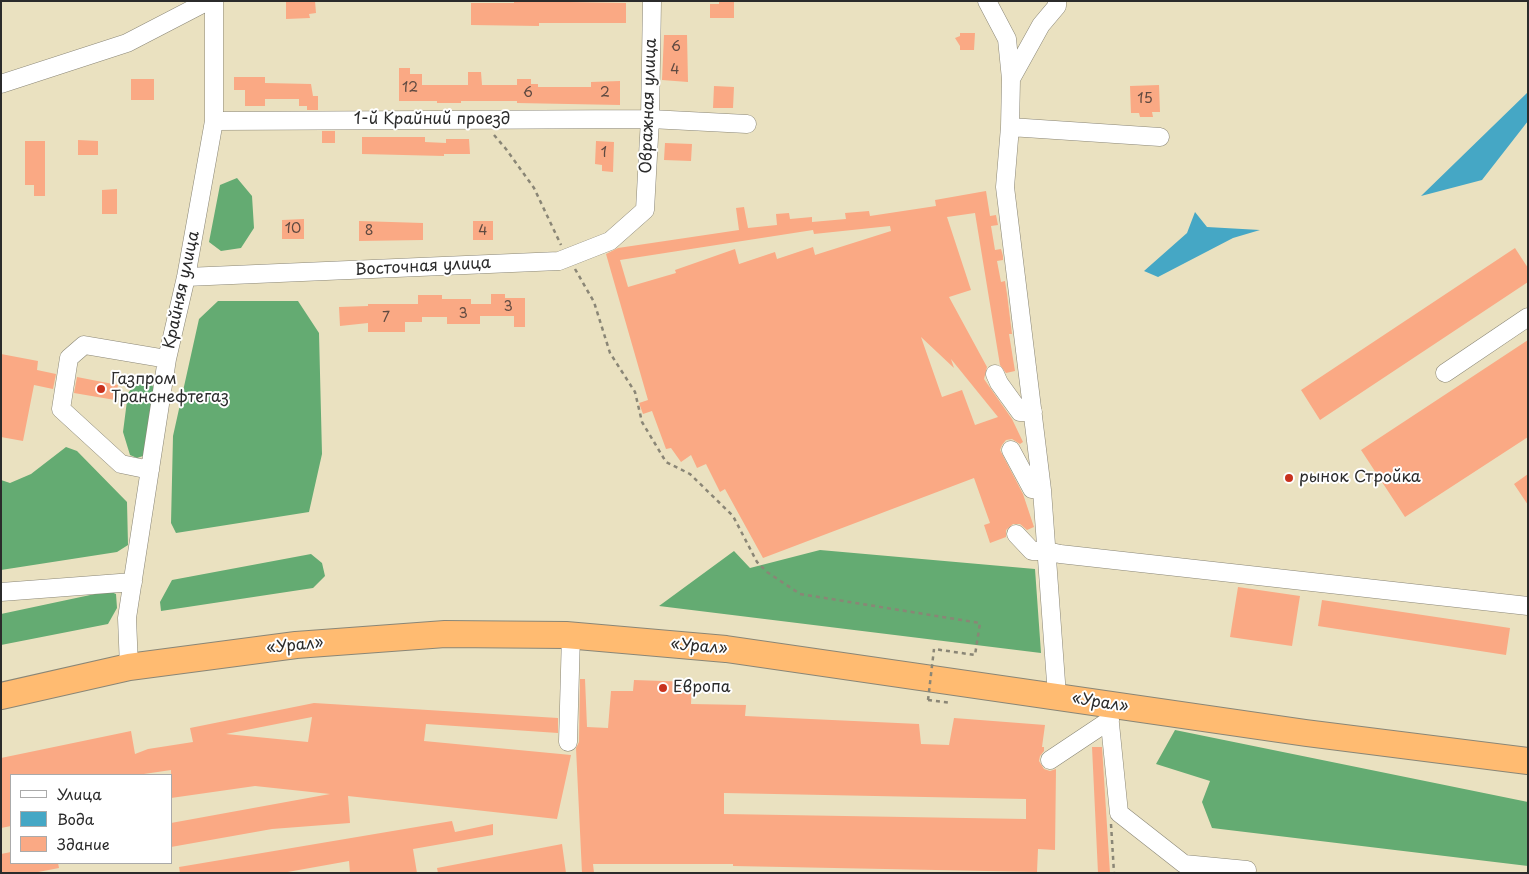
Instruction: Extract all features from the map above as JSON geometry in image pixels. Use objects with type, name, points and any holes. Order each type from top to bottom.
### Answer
[{"type":"highway","name":"«Урал»","points":[[1,696],[129,667],[296,645],[445,634],[571,636],[726,649],[1057,696],[1109,712],[1306,733],[1528,761]]},
{"type":"highway","name":"«Урал»","points":[[1396,744],[1528,772]]},
{"type":"street","points":[[1,84],[127,43],[208,1]]},
{"type":"street","name":"Крайняя улица","points":[[129,667],[128,618],[167,359],[186,277],[214,121],[214,1]]},
{"type":"street","name":"Овражная улица","points":[[645,210],[650,120],[652,1]]},
{"type":"street","points":[[987,1],[1007,39],[1011,79],[1010,127],[1005,188],[1042,490],[1057,696]]},
{"type":"street","points":[[1011,79],[1041,25],[1057,6],[1057,1]]},
{"type":"street","name":"1-й Крайний проезд","points":[[214,121],[650,120],[747,124]]},
{"type":"street","points":[[1010,127],[1160,137]]},
{"type":"street","name":"Восточная улица","points":[[186,277],[559,261],[610,241],[645,210]]},
{"type":"street","points":[[1445,373],[1528,317]]},
{"type":"street","points":[[150,470],[121,464],[61,409],[69,358],[84,345],[167,359]]},
{"type":"street","points":[[995,374],[999,383],[1020,412],[1033,412]]},
{"type":"street","points":[[1011,450],[1032,489],[1042,490]]},
{"type":"street","points":[[1016,534],[1032,551],[1047,551],[1060,554],[1528,606]]},
{"type":"street","points":[[1,592],[133,582]]},
{"type":"street","points":[[568,742],[571,636]]},
{"type":"street","points":[[1050,760],[1109,712]]},
{"type":"street","points":[[1109,712],[1119,813],[1184,864],[1247,870]]},
{"type":"path","points":[[482,120],[534,188],[568,257],[594,302],[610,353],[635,392],[642,422],[666,462],[690,474],[733,516],[757,562],[767,572],[800,594],[980,623],[975,655],[934,649],[928,700],[953,703]]},
{"type":"green space","points":[[237,178],[252,196],[254,228],[241,248],[221,251],[209,242],[220,185]]},
{"type":"green space","points":[[218,301],[298,301],[319,333],[322,454],[309,512],[176,533],[171,523],[173,436],[199,319]]},
{"type":"green space","points":[[139,380],[149,380],[155,390],[143,456],[137,458],[130,455],[123,432],[128,393]]},
{"type":"green space","points":[[66,447],[77,451],[127,502],[128,545],[117,552],[1,570],[1,480],[10,483],[31,474]]},
{"type":"green space","points":[[820,550],[1035,569],[1041,653],[659,606],[734,551],[750,568]]},
{"type":"green space","points":[[311,554],[322,563],[325,576],[313,588],[161,611],[160,602],[172,580]]},
{"type":"green space","points":[[109,591],[116,594],[117,608],[108,624],[1,645],[1,614]]},
{"type":"green space","points":[[1175,730],[1528,802],[1528,866],[1212,828],[1202,802],[1210,781],[1156,764]]},
{"type":"water","points":[[1528,92],[1528,121],[1482,180],[1421,196]]},
{"type":"water","points":[[1195,212],[1207,227],[1260,230],[1233,238],[1158,277],[1144,271],[1187,233]]},
{"type":"building","points":[[286,1],[315,1],[316,13],[309,14],[310,18],[286,19]]},
{"type":"building","points":[[514,1],[626,3],[626,23],[539,23],[539,26],[471,25],[471,3],[514,3]]},
{"type":"building","points":[[719,1],[734,1],[734,18],[710,18],[710,4],[719,4]]},
{"type":"building","points":[[960,33],[975,33],[974,50],[960,50],[960,46],[955,38],[960,36]]},
{"type":"building","points":[[664,35],[687,35],[688,82],[662,80]]},
{"type":"building","points":[[399,68],[410,68],[410,74],[422,74],[422,85],[468,85],[468,72],[481,72],[482,85],[517,85],[517,79],[531,79],[531,84],[538,84],[538,87],[591,87],[591,82],[620,81],[620,105],[517,103],[517,101],[437,103],[437,101],[399,101]]},
{"type":"building","points":[[234,77],[265,77],[265,83],[311,84],[313,96],[318,96],[318,110],[307,110],[307,106],[299,106],[299,99],[265,99],[265,106],[245,106],[245,90],[234,90]]},
{"type":"building","points":[[131,79],[154,79],[154,100],[131,100]]},
{"type":"building","points":[[1159,85],[1160,112],[1152,112],[1153,117],[1140,117],[1139,113],[1131,113],[1130,86]]},
{"type":"building","points":[[714,86],[734,87],[733,108],[713,108]]},
{"type":"building","points":[[322,131],[335,131],[335,143],[322,143]]},
{"type":"building","points":[[362,137],[425,137],[425,142],[446,143],[446,139],[469,139],[470,154],[444,154],[444,156],[362,154]]},
{"type":"building","points":[[78,140],[98,141],[98,155],[78,155]]},
{"type":"building","points":[[25,141],[45,141],[45,196],[34,196],[34,185],[25,185]]},
{"type":"building","points":[[596,141],[614,142],[613,172],[602,171],[602,165],[595,164]]},
{"type":"building","points":[[665,143],[692,144],[691,161],[664,160]]},
{"type":"building","points":[[117,189],[117,214],[102,214],[102,190]]},
{"type":"building","points":[[986,191],[990,216],[996,215],[998,225],[991,226],[995,250],[1001,249],[1003,256],[1003,260],[997,261],[1001,282],[1005,281],[1012,334],[1009,334],[1015,371],[1006,373],[1000,365],[975,213],[947,217],[971,290],[949,297],[987,367],[984,379],[1012,419],[1023,442],[1020,444],[1012,439],[1006,440],[1000,450],[1023,494],[1034,527],[1027,530],[1020,524],[1013,524],[1006,530],[1006,537],[990,543],[984,525],[990,523],[974,478],[763,558],[725,489],[720,492],[706,464],[697,468],[691,455],[681,462],[671,448],[666,449],[652,411],[643,414],[639,403],[648,400],[606,254],[618,248],[739,230],[736,208],[744,207],[748,228],[777,225],[776,214],[789,213],[790,219],[812,217],[812,222],[846,219],[845,213],[869,211],[870,216],[936,206],[935,200]],"holes":[[[890,226],[891,231],[815,255],[813,247],[777,259],[775,252],[739,264],[735,249],[675,270],[676,273],[628,287],[620,260],[813,230],[814,234]],[[921,337],[954,368],[951,359],[998,417],[975,425],[962,390],[942,397]]]},
{"type":"building","points":[[304,219],[304,239],[282,239],[282,220]]},
{"type":"building","points":[[359,221],[423,223],[423,240],[359,241]]},
{"type":"building","points":[[473,221],[493,221],[493,240],[473,240]]},
{"type":"building","points":[[1515,248],[1528,268],[1528,282],[1320,420],[1301,390]]},
{"type":"building","points":[[491,294],[505,294],[505,298],[525,298],[525,327],[514,327],[514,316],[480,316],[480,324],[447,324],[447,317],[422,317],[422,322],[405,322],[405,332],[368,332],[368,323],[340,326],[339,307],[368,306],[368,304],[418,304],[418,295],[442,295],[442,299],[471,299],[471,304],[491,304]]},
{"type":"building","points":[[1528,340],[1528,437],[1405,517],[1361,450]]},
{"type":"building","points":[[1,354],[38,361],[37,370],[56,374],[53,389],[34,385],[23,441],[1,437]]},
{"type":"building","points":[[77,377],[118,385],[115,400],[74,393]]},
{"type":"building","points":[[1528,474],[1528,505],[1514,484]]},
{"type":"building","points":[[1238,587],[1300,596],[1292,646],[1230,637]]},
{"type":"building","points":[[1322,600],[1510,628],[1506,655],[1318,626]]},
{"type":"building","points":[[580,679],[585,679],[587,727],[608,728],[611,691],[633,691],[634,680],[692,682],[691,704],[746,705],[745,716],[919,724],[921,744],[949,745],[954,718],[1045,725],[1042,747],[1044,747],[1044,751],[1039,761],[1044,769],[1050,771],[1056,769],[1055,850],[1038,849],[1037,872],[733,866],[733,864],[593,864],[594,873],[582,873],[576,748],[579,742]],"holes":[[[724,793],[1026,799],[1026,819],[724,814]]]},
{"type":"building","points":[[314,703],[558,718],[558,733],[426,724],[424,741],[571,755],[557,819],[348,796],[350,823],[272,829],[172,847],[172,823],[330,794],[255,786],[172,798],[171,770],[144,774],[10,774],[10,826],[1,828],[1,758],[131,731],[135,754],[148,749],[193,742],[190,728]],"holes":[[[312,717],[308,742],[226,734]]]},
{"type":"building","points":[[1092,747],[1102,747],[1110,873],[1098,873]]},
{"type":"building","points":[[452,821],[455,832],[493,824],[493,835],[413,849],[417,873],[350,873],[349,861],[282,873],[180,873],[179,867]]},
{"type":"building","points":[[562,844],[566,873],[438,873],[437,868]]},
{"type":"building","points":[[10,852],[10,864],[58,864],[59,868],[33,873],[1,873],[1,854]]},
{"type":"place","name":"Газпром Транснефтегаз","points":[[101,389]]},
{"type":"place","name":"рынок Стройка","points":[[1289,478]]},
{"type":"place","name":"Европа","points":[[663,688]]}]
